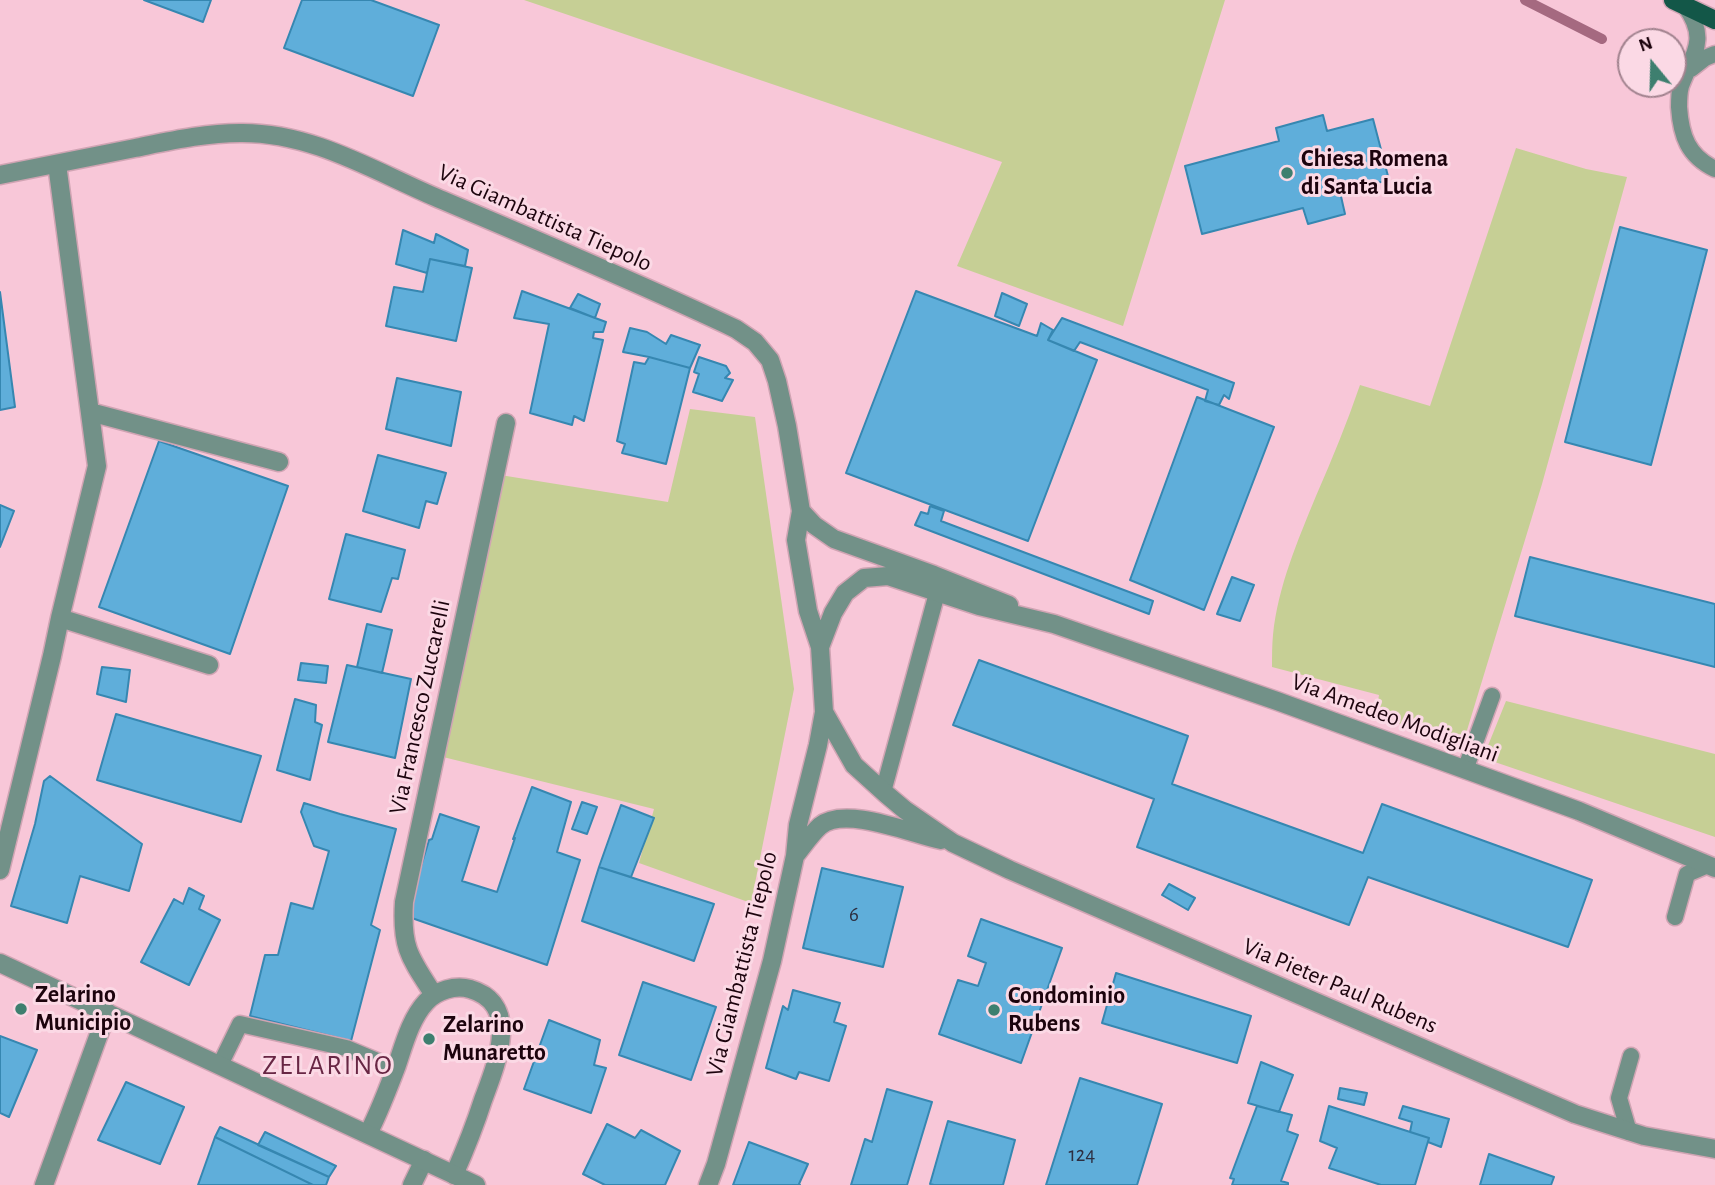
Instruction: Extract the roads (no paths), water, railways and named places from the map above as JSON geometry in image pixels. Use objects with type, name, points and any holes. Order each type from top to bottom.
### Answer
[{"type":"main road","points":[[1679,3],[1715,20]]},
{"type":"street","name":"Via Giambattista Tiepolo","points":[[0,175],[212,134],[242,133],[302,141],[354,160],[711,317],[755,342],[770,360],[783,405],[801,511],[796,540],[808,611],[820,647],[824,712],[798,825],[795,856],[772,961],[708,1185]]},
{"type":"street","points":[[0,870],[97,466],[57,164]]},
{"type":"street","points":[[90,412],[279,462]]},
{"type":"street","name":"Via Francesco Zuccarelli","points":[[434,995],[406,947],[402,925],[404,902],[506,423]]},
{"type":"street","name":"Via Amedeo Modigliani","points":[[801,511],[814,525],[834,539],[934,575],[1054,624],[1277,701],[1579,811],[1711,866]]},
{"type":"street","name":"Via Amedeo Modigliani","points":[[864,578],[888,576],[979,607],[1054,624]]},
{"type":"street","name":"Via Giambattista Tiepolo","points":[[820,647],[845,593],[864,578]]},
{"type":"street","points":[[60,618],[209,665]]},
{"type":"street","name":"Via Giambattista Tiepolo","points":[[824,712],[841,744]]},
{"type":"street","name":"Via Pieter Paul Rubens","points":[[841,744],[854,765],[905,810],[953,843],[1010,870],[1575,1114],[1629,1132],[1715,1149]]},
{"type":"street","name":"Via Pieter Paul Rubens","points":[[795,856],[821,825],[845,818],[872,822],[953,843]]},
{"type":"street","points":[[0,963],[476,1185]]},
{"type":"street","points":[[368,1134],[382,1107],[414,1021],[425,1003],[442,990],[461,987],[481,993],[494,1005],[500,1023],[501,1046],[467,1147],[454,1175]]},
{"type":"street","points":[[44,1185],[107,1012]]},
{"type":"street","points":[[412,1185],[424,1160]]},
{"type":"lane","points":[[1679,3],[1693,16],[1697,39],[1696,52],[1679,94],[1680,123],[1693,154],[1715,169]]},
{"type":"lane","points":[[1689,70],[1715,54]]},
{"type":"lane","points":[[883,792],[937,593]]},
{"type":"lane","points":[[1465,770],[1492,696]]},
{"type":"lane","points":[[1675,917],[1687,874],[1711,866]]},
{"type":"lane","points":[[220,1065],[240,1024],[346,1048],[396,1069]]},
{"type":"lane","points":[[1629,1132],[1619,1098],[1631,1056]]},
{"type":"waterway","points":[[1525,0],[1602,39]]},
{"type":"place","name":"Chiesa Romena di Santa Lucia","points":[[1287,173]]},
{"type":"place","name":"Zelarino Municipio","points":[[21,1009]]},
{"type":"place","name":"Condominio Rubens","points":[[994,1010]]},
{"type":"place","name":"Zelarino Munaretto","points":[[429,1039]]},
{"type":"district","name":"ZELARINO","points":[[328,1066]]}]
